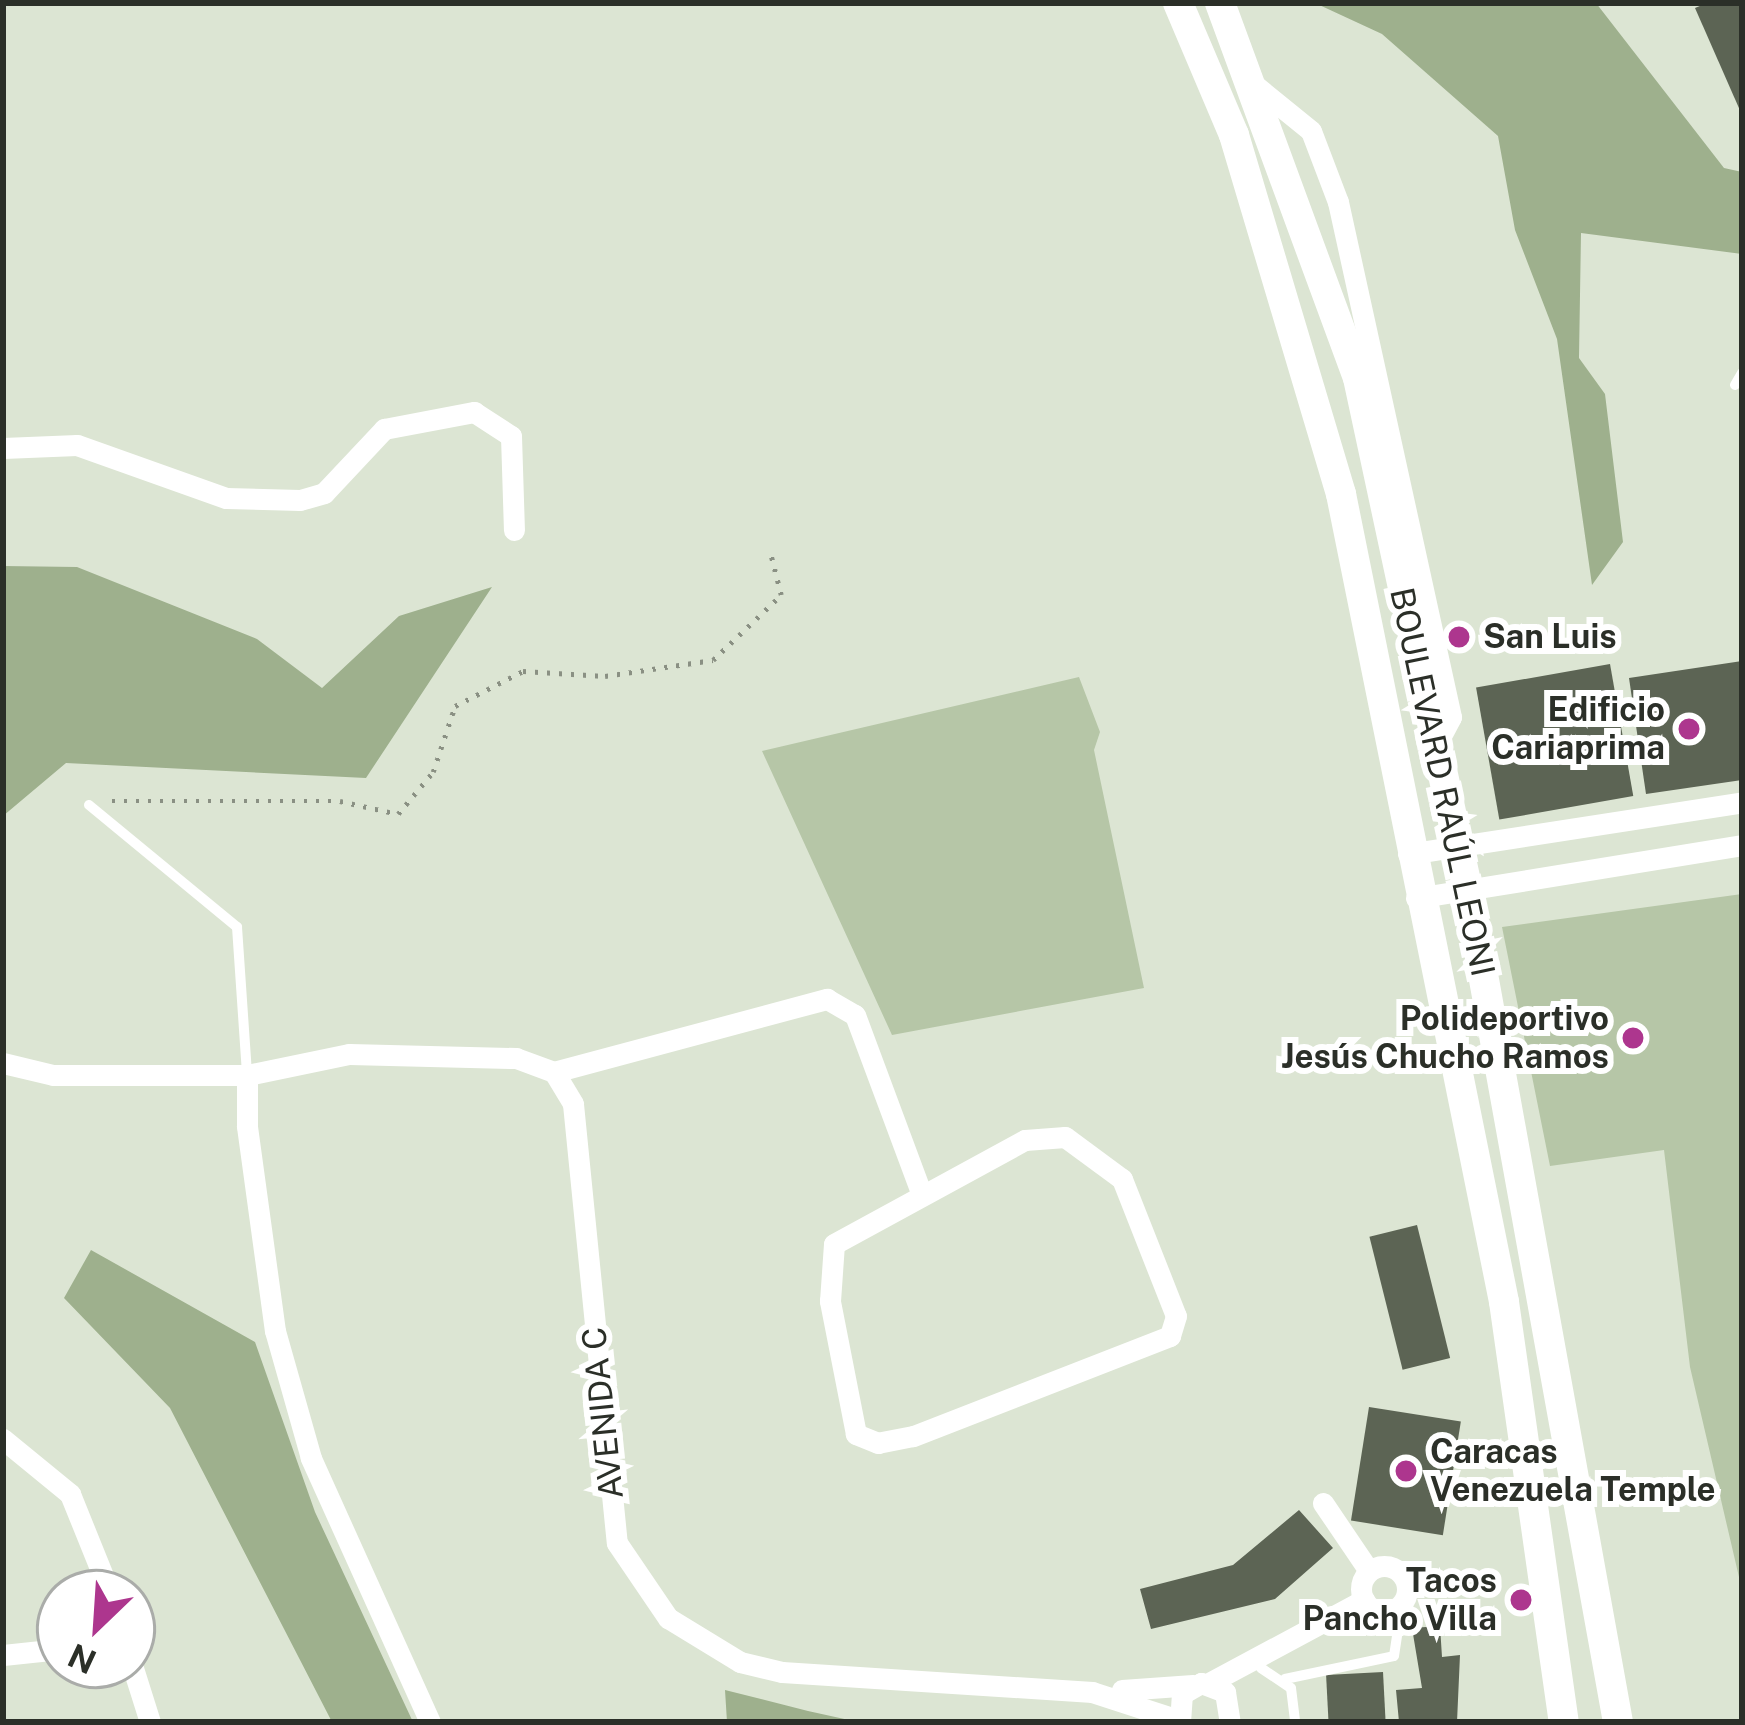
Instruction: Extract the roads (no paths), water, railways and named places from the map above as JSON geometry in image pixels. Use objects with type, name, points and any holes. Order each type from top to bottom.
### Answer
[{"type":"main road","name":"BOULEVARD RAÚL LEONI","points":[[1178,3],[1316,387],[1417,898],[1504,1302],[1564,1722]]},
{"type":"main road","name":"BOULEVARD RAÚL LEONI","points":[[1220,3],[1358,378],[1468,891],[1618,1722]]},
{"type":"street","points":[[3,448],[77,446],[226,498],[300,500],[324,493],[384,428],[474,412],[511,436],[514,530]]},
{"type":"street","points":[[1408,854],[1742,802]]},
{"type":"street","points":[[1417,898],[1742,845]]},
{"type":"street","points":[[3,1063],[52,1075],[247,1076],[349,1054],[515,1058],[554,1072],[827,1000],[855,1015],[922,1195]]},
{"type":"street","name":"AVENIDA C","points":[[554,1072],[573,1104],[617,1543],[668,1618],[740,1662],[782,1672],[1092,1691],[1201,1684],[1267,1660],[1364,1600]]},
{"type":"street","points":[[247,1076],[291,1392],[430,1722]]},
{"type":"street","points":[[1025,1140],[1090,1148],[1122,1179],[1176,1316],[1170,1336],[913,1436],[878,1443],[856,1434],[844,1414],[831,1253],[922,1195],[1025,1140]]},
{"type":"street","points":[[3,1439],[70,1493],[100,1569]]},
{"type":"street","points":[[1323,1503],[1369,1571],[1364,1600],[1378,1611],[1402,1603],[1397,1570],[1369,1571]]},
{"type":"street","points":[[3,1655],[36,1652]]},
{"type":"street","name":"AVENIDA C","points":[[1201,1684],[1231,1715],[1267,1660]]},
{"type":"street","name":"AVENIDA C","points":[[1092,1691],[1179,1721],[1201,1684]]},
{"type":"street","points":[[140,1689],[150,1722]]},
{"type":"lane","points":[[89,805],[237,927],[247,1076]]},
{"type":"lane","points":[[1285,1679],[1394,1656],[1402,1603]]},
{"type":"lane","points":[[1267,1660],[1285,1679],[1295,1722]]},
{"type":"place","name":"San Luis","points":[[1459,637]]},
{"type":"place","name":"Edificio Cariaprima","points":[[1689,729]]},
{"type":"place","name":"Polideportivo Jesús Chucho Ramos","points":[[1633,1038]]},
{"type":"place","name":"Caracas Venezuela Temple","points":[[1406,1471]]},
{"type":"place","name":"Tacos Pancho Villa","points":[[1521,1600]]}]
